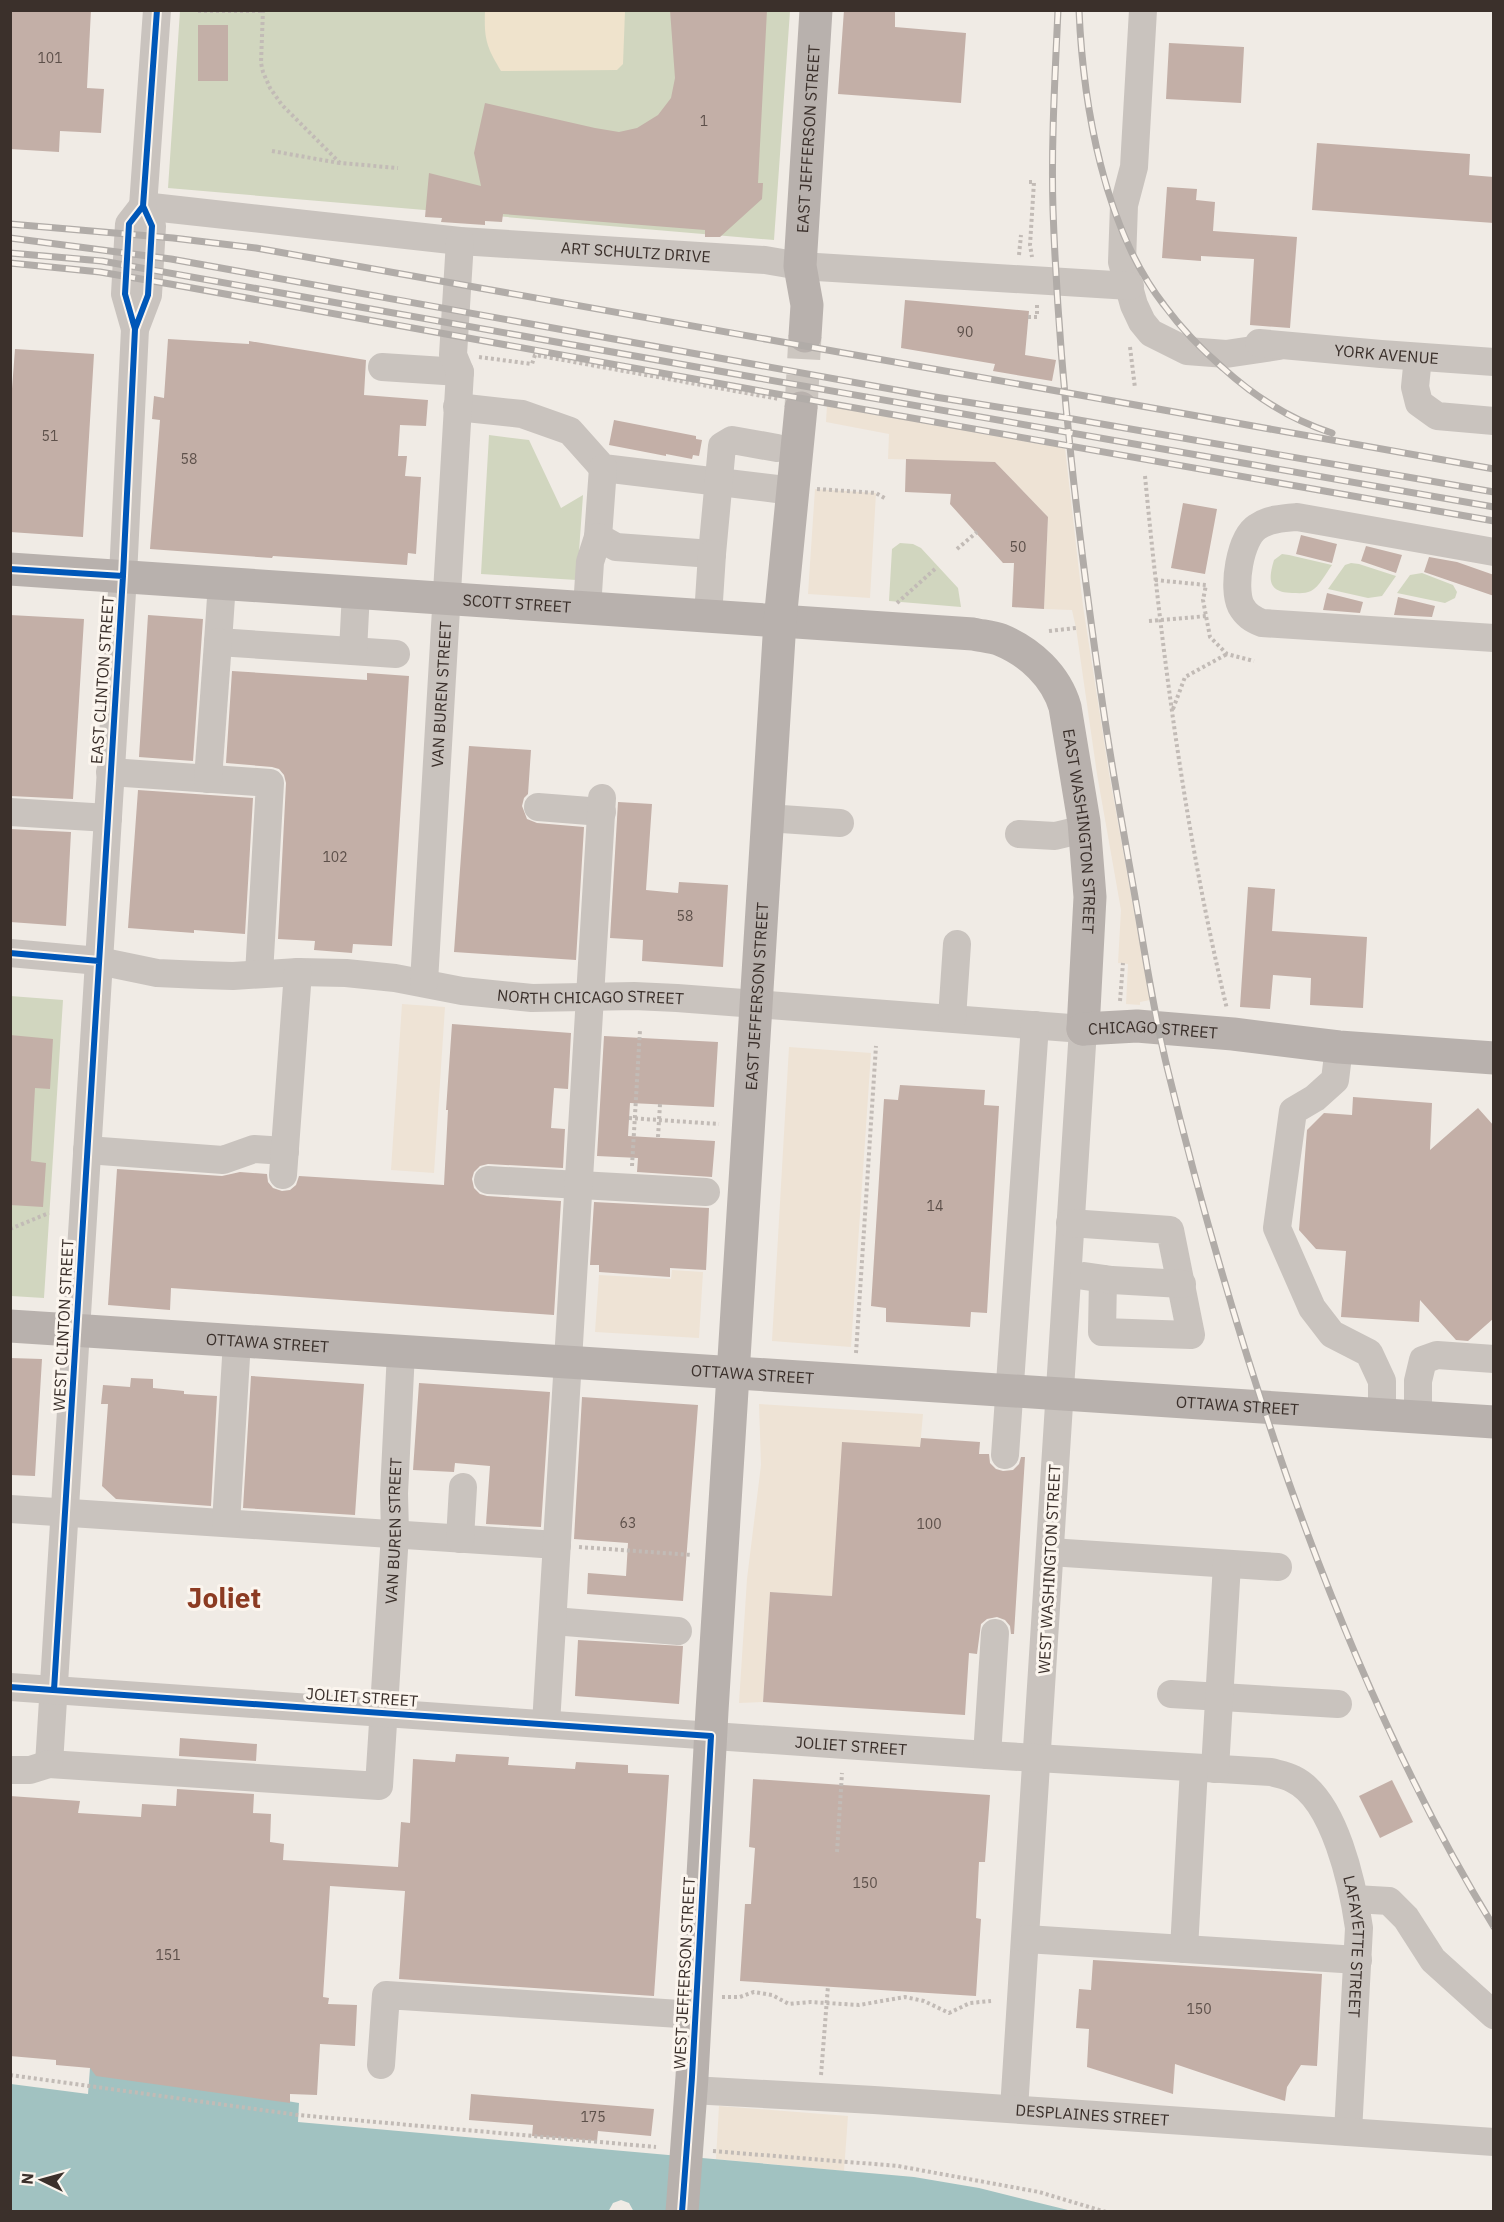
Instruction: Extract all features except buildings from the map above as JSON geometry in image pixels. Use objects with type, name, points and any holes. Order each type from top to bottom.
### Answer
[{"type":"main road","name":"EAST JEFFERSON STREET","points":[[794,334],[785,303],[800,266],[816,10]]},
{"type":"main road","name":"EAST JEFFERSON STREET","points":[[779,402],[777,489],[780,621]]},
{"type":"main road","name":"EAST JEFFERSON STREET","points":[[733,1373],[780,621],[779,402]]},
{"type":"main road","name":"SCOTT STREET","points":[[10,569],[973,634],[1000,640],[1019,651]]},
{"type":"main road","name":"EAST WASHINGTON STREET","points":[[1019,651],[1043,669],[1061,694],[1084,829],[1090,897],[1083,1029]]},
{"type":"main road","name":"CHICAGO STREET","points":[[1083,1029],[1135,1046],[1230,1053],[1340,1047],[1494,1058]]},
{"type":"main road","name":"OTTAWA STREET","points":[[10,1326],[1494,1422]]},
{"type":"main road","name":"WEST JEFFERSON STREET","points":[[682,2211],[700,2152],[691,2090],[733,1373]]},
{"type":"street","name":"EAST CLINTON STREET","points":[[99,961],[123,576],[135,329],[125,294],[129,224],[143,206],[157,10]]},
{"type":"street","points":[[1130,286],[1140,262],[1141,206],[1134,167],[1143,10]]},
{"type":"street","name":"ART SCHULTZ DRIVE","points":[[143,206],[470,242],[765,260],[800,266],[1130,286]]},
{"type":"street","name":"VAN BUREN STREET","points":[[424,982],[457,407],[465,364],[453,355],[470,242]]},
{"type":"street","name":"YORK AVENUE","points":[[1130,286],[1134,305],[1142,322],[1151,333],[1187,351],[1226,354],[1279,346],[1494,362]]},
{"type":"street","points":[[1418,357],[1415,387],[1419,403],[1437,416],[1494,421]]},
{"type":"street","points":[[382,367],[465,364]]},
{"type":"street","points":[[457,407],[522,414],[570,431],[603,468],[777,489]]},
{"type":"street","points":[[708,616],[722,446],[732,440],[777,448]]},
{"type":"street","points":[[587,608],[590,562],[598,537],[603,468]]},
{"type":"street","points":[[1494,552],[1297,517],[1279,519],[1255,528],[1247,538],[1236,588],[1237,598],[1249,618],[1262,623],[1494,638]]},
{"type":"street","points":[[598,537],[616,547],[712,554]]},
{"type":"street","points":[[208,779],[222,583]]},
{"type":"street","points":[[353,651],[356,592]]},
{"type":"street","points":[[218,642],[396,654]]},
{"type":"street","points":[[110,772],[270,783],[259,974]]},
{"type":"street","points":[[538,807],[602,805],[546,1724]]},
{"type":"street","points":[[10,812],[108,818]]},
{"type":"street","points":[[767,818],[840,822]]},
{"type":"street","points":[[1019,834],[1055,836],[1084,829]]},
{"type":"street","points":[[952,1018],[957,944]]},
{"type":"street","points":[[10,953],[99,961]]},
{"type":"street","name":"NORTH CHICAGO STREET","points":[[99,961],[157,973],[233,976],[298,972],[357,974],[424,982],[490,995],[532,998],[634,996],[756,1003],[1083,1029]]},
{"type":"street","name":"WEST CLINTON STREET","points":[[49,1764],[99,961]]},
{"type":"street","points":[[87,1150],[223,1160],[254,1149],[285,1157],[298,972]]},
{"type":"street","points":[[1005,1455],[1035,1025]]},
{"type":"street","name":"WEST WASHINGTON STREET","points":[[1014,2109],[1083,1029]]},
{"type":"street","points":[[1340,1047],[1335,1080],[1315,1098],[1293,1111],[1277,1228],[1312,1308],[1332,1334],[1369,1353],[1382,1381],[1382,1415]]},
{"type":"street","points":[[488,1180],[706,1192]]},
{"type":"street","points":[[1070,1222],[1170,1230],[1191,1335],[1102,1332],[1103,1279]]},
{"type":"street","points":[[1067,1273],[1103,1279],[1182,1284]]},
{"type":"street","points":[[226,1523],[237,1341]]},
{"type":"street","name":"VAN BUREN STREET","points":[[49,1764],[379,1786],[395,1534],[393,1493],[401,1352]]},
{"type":"street","points":[[1418,1417],[1418,1382],[1423,1360],[1437,1355],[1494,1359]]},
{"type":"street","points":[[460,1539],[463,1487]]},
{"type":"street","points":[[10,1509],[557,1545]]},
{"type":"street","points":[[1050,1552],[1278,1568]]},
{"type":"street","points":[[1184,1948],[1205,1768],[1220,1697],[1227,1564]]},
{"type":"street","points":[[553,1621],[678,1631]]},
{"type":"street","points":[[987,1755],[995,1633]]},
{"type":"street","name":"JOLIET STREET","points":[[10,1687],[1037,1759],[1270,1772],[1294,1779]]},
{"type":"street","points":[[1171,1694],[1338,1704]]},
{"type":"street","points":[[10,1770],[30,1770],[49,1764]]},
{"type":"street","name":"LAFAYETTE STREET","points":[[1294,1779],[1314,1796],[1326,1815],[1349,1873],[1355,1899],[1359,1928],[1348,2132]]},
{"type":"street","points":[[1355,1899],[1389,1901],[1406,1918],[1433,1960],[1494,2015]]},
{"type":"street","points":[[1026,1939],[1358,1960]]},
{"type":"street","points":[[381,2065],[386,1995],[695,2015]]},
{"type":"street","name":"DESPLAINES STREET","points":[[691,2090],[1014,2109],[1494,2142]]},
{"type":"path","points":[[198,11],[263,11],[261,63],[266,81],[282,105],[340,163]]},
{"type":"path","points":[[272,151],[340,163],[398,168]]},
{"type":"path","points":[[1029,182],[1035,182],[1030,245]]},
{"type":"path","points":[[1019,265],[1021,235]]},
{"type":"path","points":[[1028,317],[1037,317],[1038,313]]},
{"type":"path","points":[[1130,341],[1135,388]]},
{"type":"path","points":[[465,364],[532,364],[535,355],[779,402]]},
{"type":"path","points":[[1145,476],[1155,580],[1190,825],[1228,1015]]},
{"type":"path","points":[[815,489],[876,493],[886,499]]},
{"type":"path","points":[[957,549],[976,532]]},
{"type":"path","points":[[897,603],[936,568]]},
{"type":"path","points":[[1155,580],[1206,585],[1203,600],[1210,637],[1227,654],[1254,662]]},
{"type":"path","points":[[1149,621],[1207,616]]},
{"type":"path","points":[[1049,631],[1076,628]]},
{"type":"path","points":[[1173,710],[1185,677],[1227,654]]},
{"type":"path","points":[[1120,1002],[1122,963]]},
{"type":"path","points":[[630,1188],[632,1118],[640,1030]]},
{"type":"path","points":[[856,1353],[876,1046]]},
{"type":"path","points":[[658,1137],[660,1104]]},
{"type":"path","points":[[632,1118],[719,1124]]},
{"type":"path","points":[[10,1228],[50,1213]]},
{"type":"path","points":[[557,1545],[692,1555]]},
{"type":"path","points":[[837,1852],[842,1773]]},
{"type":"path","points":[[821,2078],[828,1986]]},
{"type":"path","points":[[722,1998],[740,1997],[754,1992],[772,1995],[789,2004],[859,2005],[905,1997],[924,2001],[949,2013],[970,2003],[992,2001]]},
{"type":"path","points":[[10,2075],[298,2115],[656,2147]]},
{"type":"path","points":[[700,2152],[898,2166],[1039,2192],[1106,2211]]},
{"type":"green space","points":[[180,11],[790,11],[774,240],[168,188]]},
{"type":"green space","points":[[489,435],[529,440],[561,508],[583,495],[577,580],[481,574]]},
{"type":"green space","points":[[900,543],[913,544],[921,548],[958,588],[961,607],[889,601],[892,549]]},
{"type":"green space","points":[[1282,554],[1332,565],[1320,583],[1311,591],[1306,593],[1284,592],[1274,587],[1271,579],[1274,560]]},
{"type":"green space","points":[[1351,563],[1396,576],[1382,596],[1368,598],[1328,589],[1345,565]]},
{"type":"green space","points":[[1422,573],[1453,585],[1457,592],[1455,598],[1445,603],[1397,593],[1410,575]]},
{"type":"green space","points":[[10,996],[63,1000],[44,1298],[11,1296]]},
{"type":"sand","points":[[485,11],[625,11],[623,64],[617,70],[501,71],[487,42]]},
{"type":"shaded area","points":[[827,405],[1065,448],[1083,606],[1109,773],[1150,1000],[1140,1002],[1140,1005],[1126,1004],[1128,964],[1118,963],[1121,910],[1097,774],[1076,628],[1072,610],[1044,609],[1048,517],[995,462],[888,459],[889,434],[826,422]]},
{"type":"shaded area","points":[[815,489],[876,493],[870,598],[808,594]]},
{"type":"shaded area","points":[[402,1004],[445,1007],[434,1173],[391,1170]]},
{"type":"shaded area","points":[[789,1047],[871,1053],[851,1347],[772,1341]]},
{"type":"shaded area","points":[[672,1270],[703,1272],[699,1338],[595,1332],[599,1275],[671,1279]]},
{"type":"shaded area","points":[[759,1404],[923,1414],[920,1447],[832,1596],[770,1592],[763,1702],[739,1703],[747,1579],[761,1465]]},
{"type":"shaded area","points":[[719,2106],[848,2116],[844,2171],[716,2159]]},
{"type":"water","points":[[90,2068],[299,2103],[298,2122],[914,2177],[979,2188],[1072,2211],[634,2212],[629,2203],[621,2200],[613,2203],[608,2212],[11,2212],[11,2084],[88,2094]]},
{"type":"tunnel","points":[[801,408],[805,336]]},
{"type":"railway","points":[[1058,10],[1053,135],[1053,210],[1060,335],[1071,459],[1107,733],[1163,1051],[1239,1330],[1310,1540],[1355,1654],[1406,1766],[1463,1875],[1494,1927]]},
{"type":"railway","points":[[1079,10],[1086,85],[1100,164],[1126,240],[1143,274],[1184,330],[1235,379],[1288,414],[1332,433]]},
{"type":"railway","points":[[10,224],[173,238],[256,248],[1494,469]]},
{"type":"railway","points":[[10,238],[171,259],[935,397],[1494,492]]},
{"type":"railway","points":[[10,253],[102,261],[1494,507]]},
{"type":"railway","points":[[10,263],[100,272],[170,284],[1494,521]]},
{"type":"cycle path","points":[[54,1690],[123,576],[135,329],[148,295],[152,226],[143,206],[157,10]]},
{"type":"cycle path","points":[[135,329],[125,294],[129,224],[143,206]]},
{"type":"cycle path","points":[[10,569],[123,576]]},
{"type":"cycle path","points":[[10,953],[99,961]]},
{"type":"cycle path","points":[[10,1687],[711,1736],[682,2212]]},
{"type":"district","name":"Joliet","points":[[224,1597]]}]
